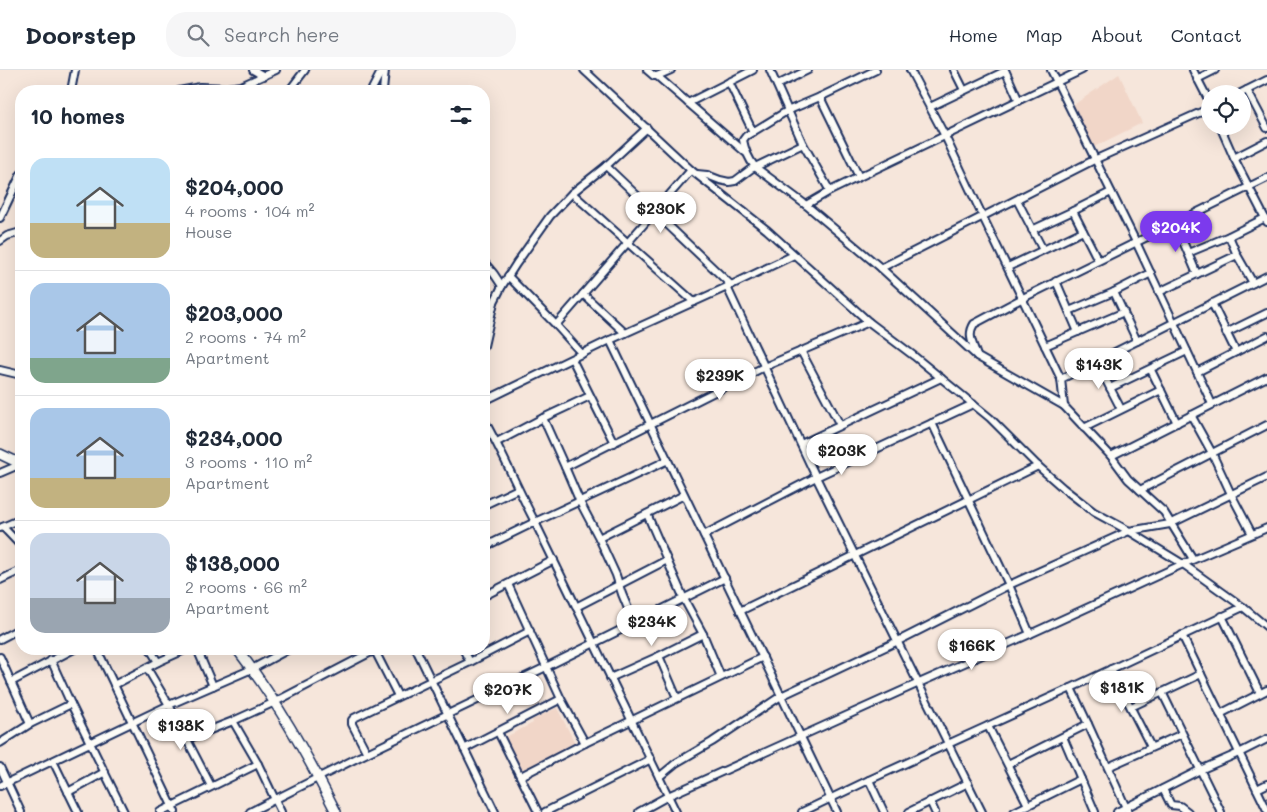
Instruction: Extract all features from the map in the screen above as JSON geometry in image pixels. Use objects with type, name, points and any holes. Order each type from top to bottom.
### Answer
[{"type":"highway","points":[[0,454],[15,461]]},
{"type":"highway","points":[[242,655],[275,702],[336,812]]},
{"type":"street","points":[[72,85],[75,70]]},
{"type":"street","points":[[253,70],[264,76]]},
{"type":"street","points":[[243,85],[276,70]]},
{"type":"street","points":[[294,85],[306,70]]},
{"type":"street","points":[[375,85],[384,70]]},
{"type":"street","points":[[383,85],[384,70]]},
{"type":"street","points":[[584,70],[694,172],[766,230],[869,322],[974,404],[1063,488],[1094,512],[1183,564],[1243,607],[1267,627]]},
{"type":"street","points":[[648,70],[745,152],[755,167],[806,205],[881,268],[978,357],[1064,406],[1111,456],[1128,479],[1164,512],[1193,560]]},
{"type":"street","points":[[656,76],[671,70]]},
{"type":"street","points":[[688,103],[753,70]]},
{"type":"street","points":[[770,70],[803,144],[830,191]]},
{"type":"street","points":[[777,85],[808,70]]},
{"type":"street","points":[[745,152],[743,140],[746,136],[787,111],[820,97],[867,72],[876,70]]},
{"type":"street","points":[[910,70],[946,136],[1061,379],[1064,406]]},
{"type":"street","points":[[954,70],[964,90]]},
{"type":"street","points":[[930,107],[1005,70],[1019,101]]},
{"type":"street","points":[[1051,70],[1136,242],[1212,404]]},
{"type":"street","points":[[806,205],[830,191],[1082,70]]},
{"type":"street","points":[[1193,70],[1201,87]]},
{"type":"street","points":[[1197,79],[1215,70]]},
{"type":"street","points":[[1251,88],[1267,80]]},
{"type":"street","points":[[730,82],[753,132]]},
{"type":"street","points":[[1251,96],[1265,118],[1267,128]]},
{"type":"street","points":[[820,97],[859,177]]},
{"type":"street","points":[[881,268],[1094,160],[1201,112]]},
{"type":"street","points":[[490,320],[494,302],[502,286],[550,216],[572,194],[647,128]]},
{"type":"street","points":[[1188,253],[1266,220],[1224,135]]},
{"type":"street","points":[[1234,158],[1267,141]]},
{"type":"street","points":[[694,172],[729,182],[735,181],[755,167],[803,144]]},
{"type":"street","points":[[606,166],[729,286],[764,367],[816,477],[982,812]]},
{"type":"street","points":[[556,325],[654,212],[694,172]]},
{"type":"street","points":[[978,357],[970,336],[974,324],[1098,260],[1267,178]]},
{"type":"street","points":[[0,218],[15,187]]},
{"type":"street","points":[[1032,230],[1110,192]]},
{"type":"street","points":[[572,194],[694,302]]},
{"type":"street","points":[[1017,200],[1043,250]]},
{"type":"street","points":[[1073,211],[1098,260]]},
{"type":"street","points":[[1175,223],[1197,274]]},
{"type":"street","points":[[1008,267],[1083,231]]},
{"type":"street","points":[[0,241],[15,234]]},
{"type":"street","points":[[1229,236],[1237,255],[1253,283]]},
{"type":"street","points":[[490,398],[794,255]]},
{"type":"street","points":[[1159,292],[1237,255]]},
{"type":"street","points":[[490,269],[502,286]]},
{"type":"street","points":[[1069,311],[1114,292],[1150,273]]},
{"type":"street","points":[[508,276],[582,354]]},
{"type":"street","points":[[1061,379],[1267,276]]},
{"type":"street","points":[[1056,282],[1078,332]]},
{"type":"street","points":[[1114,292],[1137,341]]},
{"type":"street","points":[[582,294],[625,334]]},
{"type":"street","points":[[1212,303],[1236,352]]},
{"type":"street","points":[[1045,346],[1124,312]]},
{"type":"street","points":[[1226,332],[1266,315]]},
{"type":"street","points":[[565,467],[764,367],[869,322]]},
{"type":"street","points":[[1197,372],[1267,336]]},
{"type":"street","points":[[610,340],[837,812]]},
{"type":"street","points":[[801,351],[840,425]]},
{"type":"street","points":[[1110,388],[1151,370],[1187,351]]},
{"type":"street","points":[[572,359],[614,443]]},
{"type":"street","points":[[1096,361],[1121,410]]},
{"type":"street","points":[[0,370],[15,374]]},
{"type":"street","points":[[1151,370],[1177,423]]},
{"type":"street","points":[[1111,456],[1267,377]]},
{"type":"street","points":[[801,444],[941,378]]},
{"type":"street","points":[[1084,428],[1160,390]]},
{"type":"street","points":[[497,442],[590,396]]},
{"type":"street","points":[[704,534],[816,477],[974,404]]},
{"type":"street","points":[[1191,415],[1252,534]]},
{"type":"street","points":[[543,418],[580,502],[616,575],[634,623]]},
{"type":"street","points":[[932,423],[1009,585],[1030,634]]},
{"type":"street","points":[[1140,490],[1267,425]]},
{"type":"street","points":[[490,430],[676,812]]},
{"type":"street","points":[[490,544],[668,460]]},
{"type":"street","points":[[740,611],[1038,466]]},
{"type":"street","points":[[0,473],[15,467]]},
{"type":"street","points":[[659,777],[676,763],[782,696],[898,641],[1009,585],[1128,531],[1170,524],[1267,477]]},
{"type":"street","points":[[490,502],[518,489]]},
{"type":"street","points":[[599,538],[684,495]]},
{"type":"street","points":[[647,514],[721,677]]},
{"type":"street","points":[[15,521],[2,527],[15,540]]},
{"type":"street","points":[[639,812],[668,796],[1183,564],[1266,529]]},
{"type":"street","points":[[490,593],[554,560]]},
{"type":"street","points":[[576,607],[667,560]]},
{"type":"street","points":[[0,580],[15,573]]},
{"type":"street","points":[[250,812],[725,578]]},
{"type":"street","points":[[508,584],[546,667],[585,743]]},
{"type":"street","points":[[802,812],[1243,607]]},
{"type":"street","points":[[1222,616],[1260,693]]},
{"type":"street","points":[[0,639],[15,631]]},
{"type":"street","points":[[490,652],[530,632]]},
{"type":"street","points":[[610,678],[703,634]]},
{"type":"street","points":[[1182,635],[1267,810]]},
{"type":"street","points":[[11,682],[61,655]]},
{"type":"street","points":[[100,655],[174,809]]},
{"type":"street","points":[[154,655],[158,662]]},
{"type":"street","points":[[114,685],[174,655]]},
{"type":"street","points":[[200,655],[213,686]]},
{"type":"street","points":[[0,786],[91,744],[168,705],[252,669],[278,655]]},
{"type":"street","points":[[187,739],[234,721],[275,702],[364,655]]},
{"type":"street","points":[[377,655],[398,696]]},
{"type":"street","points":[[419,655],[495,812]]},
{"type":"street","points":[[466,655],[470,662]]},
{"type":"street","points":[[368,753],[352,724],[354,718],[484,655]]},
{"type":"street","points":[[659,656],[677,698]]},
{"type":"street","points":[[0,657],[30,724]]},
{"type":"street","points":[[521,776],[762,657]]},
{"type":"street","points":[[51,660],[124,812]]},
{"type":"street","points":[[146,668],[187,739],[211,786]]},
{"type":"street","points":[[1111,669],[1152,747]]},
{"type":"street","points":[[1131,707],[1201,674]]},
{"type":"street","points":[[1071,688],[1127,810]]},
{"type":"street","points":[[1220,714],[1267,690]]},
{"type":"street","points":[[1162,692],[1220,811]]},
{"type":"street","points":[[464,749],[562,700]]},
{"type":"street","points":[[0,743],[30,724],[71,704]]},
{"type":"street","points":[[234,721],[282,812]]},
{"type":"street","points":[[1008,764],[1088,724]]},
{"type":"street","points":[[988,726],[1028,805]]},
{"type":"street","points":[[498,732],[538,812]]},
{"type":"street","points":[[1108,767],[1182,734]]},
{"type":"street","points":[[1063,736],[1095,812]]},
{"type":"street","points":[[1117,812],[1127,810],[1200,770],[1267,739]]},
{"type":"street","points":[[544,812],[651,759]]},
{"type":"street","points":[[53,761],[78,812]]},
{"type":"street","points":[[160,812],[174,809],[211,786],[258,764]]},
{"type":"street","points":[[0,767],[22,812]]},
{"type":"street","points":[[68,792],[105,772]]},
{"type":"street","points":[[1014,812],[1081,779]]},
{"type":"street","points":[[869,780],[884,812]]},
{"type":"street","points":[[909,812],[968,783]]},
{"type":"street","points":[[1257,789],[1267,784]]},
{"type":"street","points":[[1163,789],[1171,805],[1180,806],[1188,812]]},
{"type":"street","points":[[930,801],[935,812]]},
{"type":"shaded area","points":[[1119,74],[1142,123],[1094,147],[1072,106]]},
{"type":"shaded area","points":[[557,708],[576,745],[522,772],[504,738],[533,723],[532,720]]}]
